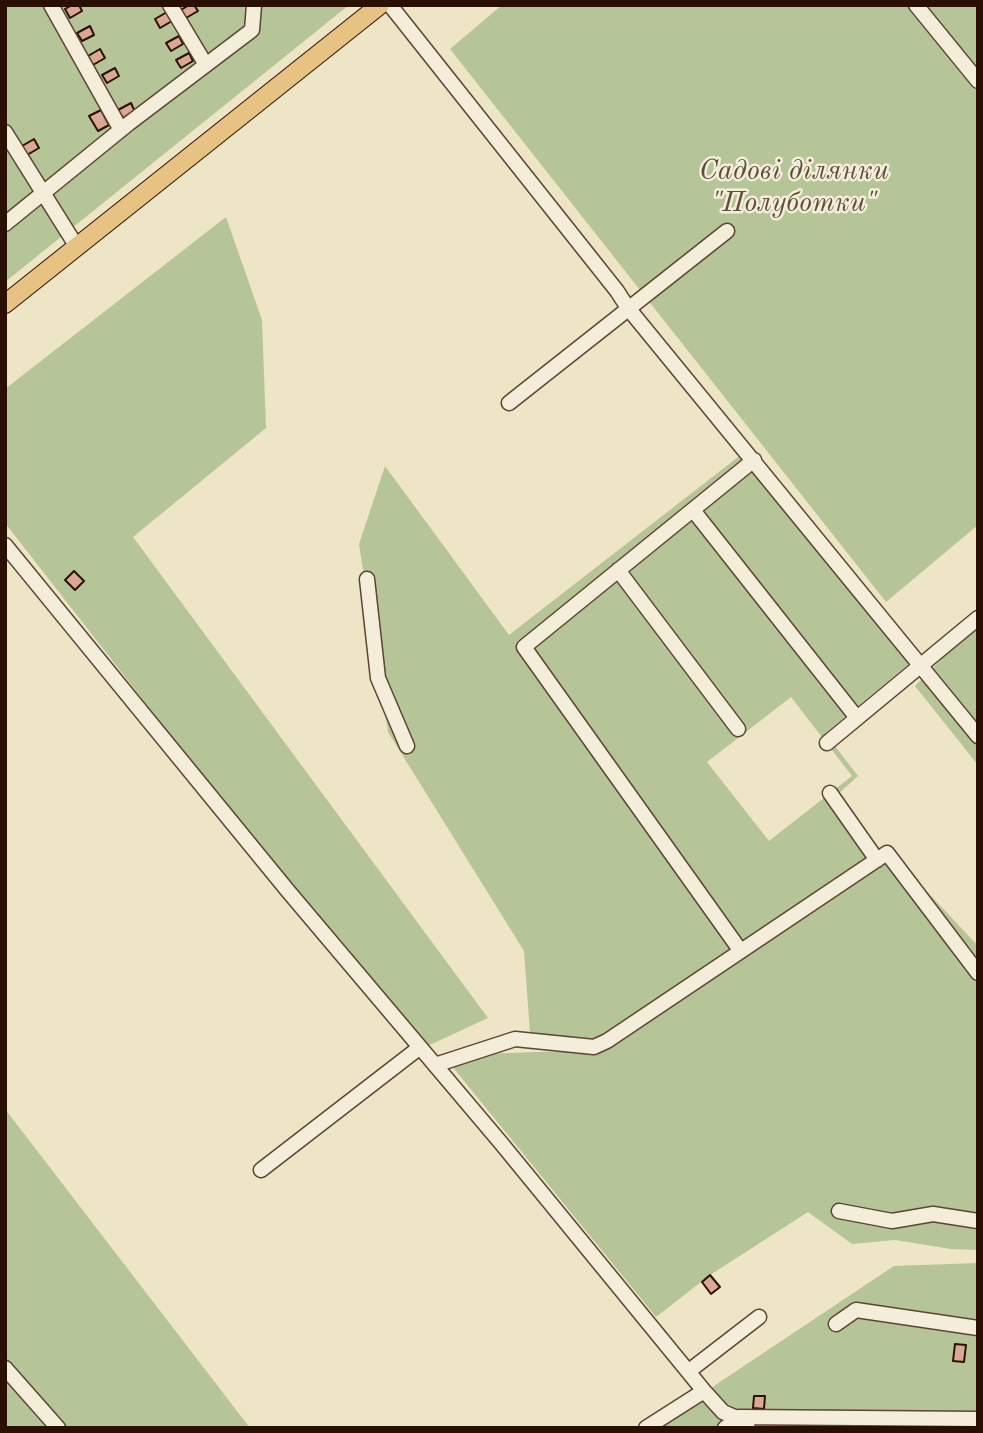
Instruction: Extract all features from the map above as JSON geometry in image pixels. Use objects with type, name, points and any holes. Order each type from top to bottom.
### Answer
[{"type":"main road","points":[[5,304],[380,5]]},
{"type":"street","points":[[51,5],[121,130]]},
{"type":"street","points":[[170,5],[206,65]]},
{"type":"street","points":[[5,224],[121,130],[252,30],[254,5]]},
{"type":"street","points":[[390,5],[628,308],[978,736]]},
{"type":"street","points":[[916,5],[975,73]]},
{"type":"street","points":[[5,132],[77,247]]},
{"type":"street","points":[[509,403],[727,230]]},
{"type":"street","points":[[740,950],[524,648],[754,460]]},
{"type":"street","points":[[693,510],[857,718]]},
{"type":"street","points":[[5,545],[704,1391],[737,1425],[978,1419]]},
{"type":"street","points":[[618,570],[738,729]]},
{"type":"street","points":[[367,579],[378,678],[407,746]]},
{"type":"street","points":[[827,743],[978,618]]},
{"type":"street","points":[[831,793],[877,860]]},
{"type":"street","points":[[435,1065],[514,1039],[594,1046],[607,1041],[887,853],[978,973]]},
{"type":"street","points":[[261,1170],[419,1048]]},
{"type":"street","points":[[839,1211],[892,1221],[933,1214],[978,1221]]},
{"type":"street","points":[[836,1324],[856,1310],[978,1328]]},
{"type":"street","points":[[689,1371],[759,1317]]},
{"type":"street","points":[[5,1368],[58,1428]]},
{"type":"street","points":[[646,1428],[704,1391]]},
{"type":"green space","points":[[5,5],[349,5],[5,282]]},
{"type":"green space","name":"Садові ділянки \"Полуботки\"","points":[[502,5],[978,5],[978,525],[886,602],[450,49]]},
{"type":"green space","points":[[226,217],[262,320],[266,428],[133,537],[488,1018],[423,1048],[310,914],[5,523],[5,389]]},
{"type":"green space","points":[[742,454],[911,662],[825,733],[858,776],[837,795],[874,856],[594,1040],[530,1033],[524,951],[388,732],[359,544],[385,466],[509,635]],"holes":[[[791,697],[852,776],[769,841],[707,762]]]},
{"type":"green space","points":[[978,629],[978,765],[915,686]]},
{"type":"green space","points":[[891,853],[978,946],[978,1250],[951,1249],[895,1240],[852,1244],[808,1212],[710,1275],[656,1317],[451,1065],[480,1054],[595,1050]]},
{"type":"green space","points":[[5,1109],[250,1428],[5,1428]]},
{"type":"green space","points":[[978,1263],[978,1428],[651,1428],[894,1266]]},
{"type":"building","points":[[79,5],[82,11],[70,18],[65,9]]},
{"type":"building","points":[[194,5],[198,11],[186,18],[181,10]]},
{"type":"building","points":[[167,12],[172,21],[160,28],[155,19]]},
{"type":"building","points":[[90,26],[94,35],[82,41],[77,33]]},
{"type":"building","points":[[179,36],[183,44],[171,51],[166,43]]},
{"type":"building","points":[[100,49],[105,58],[93,65],[88,56]]},
{"type":"building","points":[[189,53],[193,61],[181,68],[176,60]]},
{"type":"building","points":[[115,68],[119,76],[107,83],[102,75]]},
{"type":"building","points":[[131,103],[135,112],[123,118],[118,110]]},
{"type":"building","points":[[101,110],[109,125],[98,131],[89,116]]},
{"type":"building","points":[[34,139],[39,148],[27,155],[22,146]]},
{"type":"building","points":[[74,571],[84,581],[75,590],[65,580]]},
{"type":"building","points":[[710,1275],[720,1287],[711,1294],[702,1282]]},
{"type":"building","points":[[955,1344],[966,1345],[964,1362],[953,1361]]},
{"type":"building","points":[[754,1396],[765,1396],[764,1409],[753,1408]]}]
